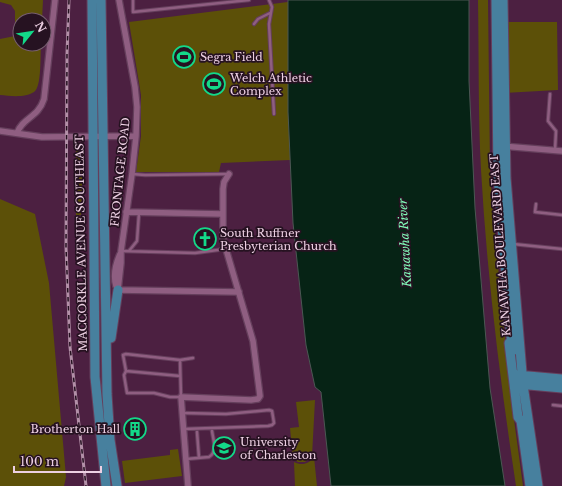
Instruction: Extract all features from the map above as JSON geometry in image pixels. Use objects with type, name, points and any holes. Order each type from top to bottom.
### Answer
[{"type":"main road","name":"MACCORKLE AVENUE SOUTHEAST","points":[[92,0],[95,377],[106,486]]},
{"type":"main road","points":[[101,0],[106,365],[110,440],[117,486]]},
{"type":"main road","name":"KANAWHA BOULEVARD EAST","points":[[496,0],[501,146],[511,244],[522,416],[520,421]]},
{"type":"main road","name":"KANAWHA BOULEVARD EAST","points":[[503,0],[501,146],[498,176],[511,338],[509,342],[518,417],[520,421],[530,486]]},
{"type":"main road","points":[[106,365],[118,290]]},
{"type":"main road","name":"KANAWHA BOULEVARD EAST","points":[[511,338],[514,342],[538,486]]},
{"type":"main road","points":[[520,380],[562,379]]},
{"type":"main road","points":[[520,380],[562,388]]},
{"type":"street","points":[[17,133],[22,124],[38,112],[44,99],[55,0]]},
{"type":"street","name":"FRONTAGE ROAD","points":[[118,290],[121,251],[136,136],[136,95],[119,0]]},
{"type":"street","points":[[0,131],[42,137],[136,136]]},
{"type":"street","points":[[501,146],[562,151]]},
{"type":"street","points":[[188,486],[181,397],[251,400],[258,399],[260,396],[253,340],[223,239],[222,189],[229,174]]},
{"type":"street","points":[[126,212],[223,214]]},
{"type":"street","points":[[118,290],[239,292]]},
{"type":"lane","points":[[133,0],[133,12],[249,0]]},
{"type":"lane","points":[[269,0],[272,7],[270,24],[274,114]]},
{"type":"lane","points":[[254,24],[258,19],[271,13]]},
{"type":"lane","points":[[550,94],[548,121],[556,131],[554,150]]},
{"type":"lane","points":[[132,174],[229,174]]},
{"type":"lane","points":[[536,204],[535,212],[562,214]]},
{"type":"lane","points":[[129,252],[137,241],[139,213]]},
{"type":"lane","points":[[511,244],[562,249]]},
{"type":"lane","points":[[121,251],[195,252],[225,249]]},
{"type":"lane","points":[[180,360],[181,397],[154,393],[126,393],[124,375],[126,371],[123,355],[126,354],[180,360],[193,358]]},
{"type":"lane","points":[[126,371],[180,376]]},
{"type":"lane","points":[[553,405],[562,406]]},
{"type":"lane","points":[[182,413],[226,414],[269,410],[272,411],[274,423],[268,426],[183,429]]},
{"type":"lane","points":[[186,459],[210,457],[214,454],[212,431]]},
{"type":"lane","points":[[197,432],[199,458]]},
{"type":"shaded area","points":[[0,0],[43,0],[42,12],[15,12],[11,5],[0,2]]},
{"type":"shaded area","points":[[478,0],[488,0],[490,169],[494,225],[510,390],[523,486],[516,486],[499,368],[490,289],[480,149]]},
{"type":"shaded area","name":"Welch Athletic Complex","points":[[288,2],[290,160],[221,163],[219,172],[136,172],[141,136],[141,95],[129,22]]},
{"type":"shaded area","points":[[504,22],[557,22],[558,90],[504,93]]},
{"type":"shaded area","points":[[12,37],[12,52],[41,52],[38,84],[37,89],[34,92],[17,96],[0,95],[0,39]]},
{"type":"shaded area","points":[[76,147],[83,155],[81,215],[76,215]]},
{"type":"shaded area","points":[[0,199],[35,214],[49,283],[66,477],[64,486],[0,486]]},
{"type":"shaded area","points":[[315,400],[312,456],[305,462],[298,462],[293,459],[290,428],[299,427],[296,402]]},
{"type":"shaded area","points":[[178,449],[182,476],[125,483],[122,461],[170,455],[170,450]]},
{"type":"shaded area","points":[[314,457],[317,486],[295,486],[294,462],[305,464]]},
{"type":"water","name":"Kanawha River","points":[[288,0],[469,0],[469,81],[475,208],[490,388],[505,486],[331,486],[321,392],[315,387],[306,345],[293,223],[288,112]]},
{"type":"railway","points":[[69,0],[67,54],[66,247],[70,347],[86,486]]},
{"type":"place","name":"Segra Field","points":[[184,57]]},
{"type":"place","name":"Welch Athletic Complex","points":[[214,84]]},
{"type":"place","name":"South Ruffner Presbyterian Church","points":[[205,239]]},
{"type":"place","name":"Brotherton Hall","points":[[135,429]]},
{"type":"place","name":"University of Charleston","points":[[224,448]]}]
